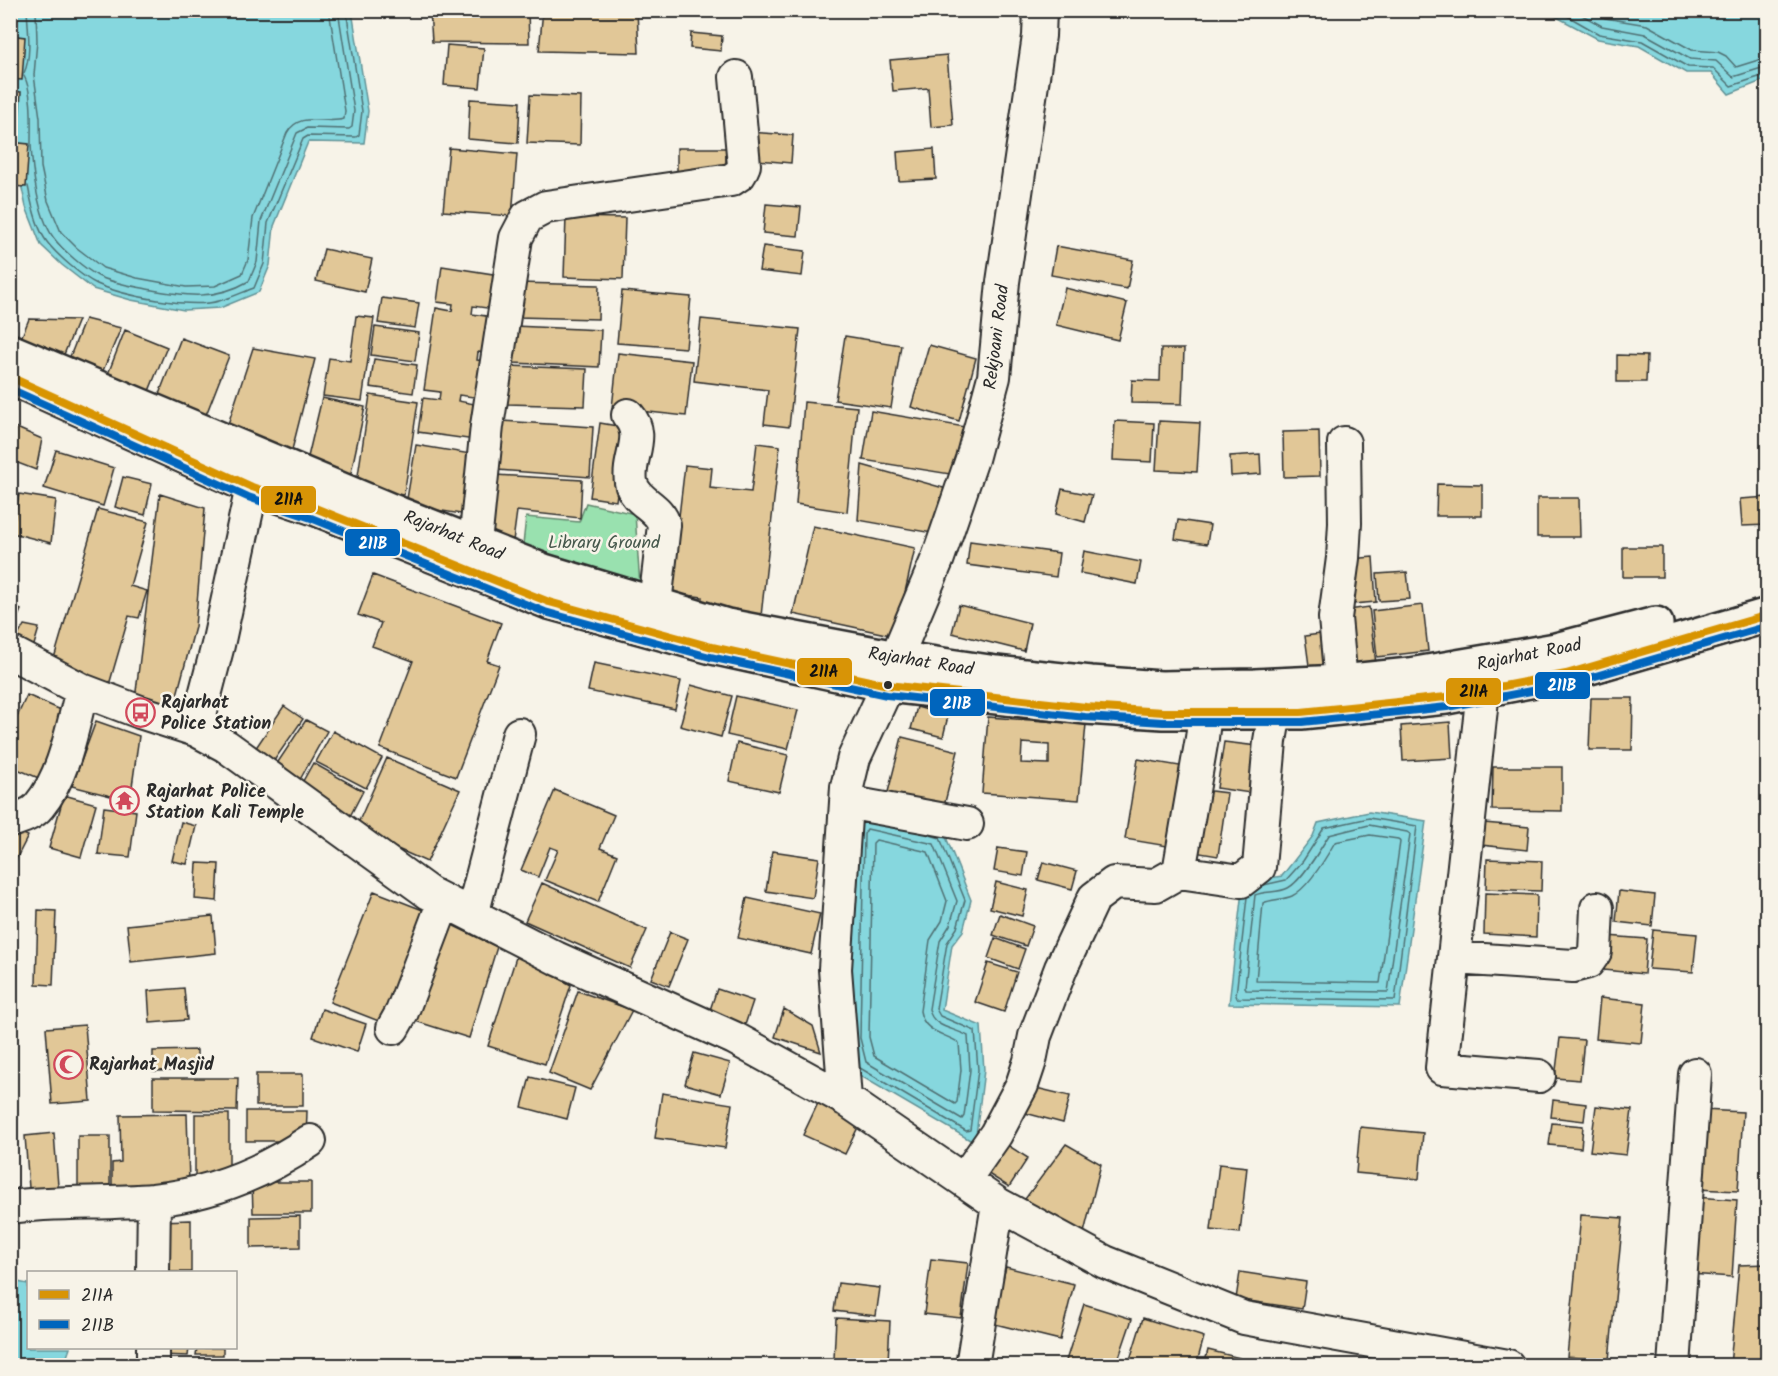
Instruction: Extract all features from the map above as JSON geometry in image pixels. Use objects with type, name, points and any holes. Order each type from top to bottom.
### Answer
[{"type":"main road","name":"Rajarhat Road","points":[[10,351],[399,514],[544,571],[727,626],[892,672],[996,674],[1161,687],[1341,682],[1410,675],[1556,650],[1628,633],[1767,593]]},
{"type":"main road","name":"Rajarhat Road","points":[[10,377],[252,487],[315,508],[549,602],[712,647],[892,672],[1086,707],[1205,712],[1301,712],[1446,697],[1566,674],[1767,615]]},
{"type":"street","name":"Rekjoani Road","points":[[845,1099],[835,969],[847,787],[854,758],[892,672],[942,547],[972,459],[994,377],[1003,282],[1039,36],[1040,10]]},
{"type":"street","points":[[475,543],[487,426],[516,238],[527,217],[546,207],[731,180],[740,174],[744,165],[736,77]]},
{"type":"street","points":[[628,415],[634,421],[637,444],[630,479],[632,486],[635,493],[663,518],[664,525],[655,604]]},
{"type":"street","points":[[1341,682],[1335,618],[1345,523],[1344,443]]},
{"type":"street","points":[[196,730],[218,645],[252,487]]},
{"type":"street","points":[[10,652],[82,690],[196,730],[226,746],[261,769],[412,881],[444,901],[556,958],[734,1038],[845,1099],[998,1204],[1105,1263],[1244,1318],[1508,1365]]},
{"type":"street","points":[[10,821],[38,808],[53,784],[63,760],[82,690]]},
{"type":"street","points":[[1483,690],[1442,1068],[1539,1076]]},
{"type":"street","points":[[1179,872],[1205,712]]},
{"type":"street","points":[[964,1180],[996,1134],[1022,1085],[1035,1036],[1061,968],[1094,898],[1114,883],[1156,885],[1179,872],[1241,881],[1258,867],[1270,741],[1275,712]]},
{"type":"street","points":[[472,915],[519,734]]},
{"type":"street","points":[[846,802],[967,824]]},
{"type":"street","points":[[393,1028],[402,1012],[444,901]]},
{"type":"street","points":[[1454,958],[1573,966],[1588,962],[1595,952],[1597,908]]},
{"type":"street","points":[[1674,1365],[1695,1074]]},
{"type":"street","points":[[10,1207],[154,1200],[213,1189],[288,1156],[310,1141]]},
{"type":"street","points":[[153,1271],[154,1200]]},
{"type":"street","points":[[972,1365],[998,1204]]},
{"type":"street","points":[[153,1349],[153,1365]]},
{"type":"green space","name":"Library Ground","points":[[586,503],[635,514],[640,586],[522,554],[526,517],[579,522]]},
{"type":"water","points":[[13,11],[352,11],[368,111],[364,143],[308,142],[274,226],[270,265],[259,292],[220,308],[184,310],[131,300],[93,289],[41,245],[26,207],[18,170],[13,78],[15,41]]},
{"type":"water","points":[[1550,11],[1767,11],[1767,79],[1729,94],[1711,73],[1686,73],[1639,46],[1598,39],[1551,14]]},
{"type":"water","points":[[1369,812],[1426,821],[1400,1007],[1229,1004],[1243,882],[1282,876],[1313,836],[1318,823]]},
{"type":"water","points":[[855,813],[944,832],[971,900],[963,931],[952,945],[942,1010],[981,1026],[984,1070],[975,1143],[854,1072],[846,1040]]},
{"type":"water","points":[[10,1267],[18,1282],[27,1284],[27,1349],[70,1349],[64,1365],[11,1365]]},
{"type":"building","points":[[430,10],[528,10],[529,43],[432,42]]},
{"type":"building","points":[[543,10],[637,10],[639,53],[539,51]]},
{"type":"building","points":[[691,33],[722,36],[721,51],[690,48]]},
{"type":"building","points":[[10,35],[25,37],[22,80],[10,79]]},
{"type":"building","points":[[447,45],[484,48],[480,88],[444,85]]},
{"type":"building","points":[[947,55],[953,125],[931,127],[928,88],[893,91],[890,60]]},
{"type":"building","points":[[10,91],[21,92],[18,133],[10,132]]},
{"type":"building","points":[[530,95],[581,97],[580,145],[527,143]]},
{"type":"building","points":[[470,99],[520,102],[518,143],[468,139]]},
{"type":"building","points":[[748,132],[793,135],[791,163],[745,159]]},
{"type":"building","points":[[10,142],[29,144],[26,187],[10,186]]},
{"type":"building","points":[[449,148],[517,154],[512,216],[443,211]]},
{"type":"building","points":[[677,148],[726,148],[726,174],[677,174]]},
{"type":"building","points":[[934,149],[936,179],[899,181],[897,152]]},
{"type":"building","points":[[766,204],[801,207],[798,236],[763,233]]},
{"type":"building","points":[[566,217],[625,218],[623,279],[564,277]]},
{"type":"building","points":[[763,246],[805,251],[802,276],[759,271]]},
{"type":"building","points":[[1056,246],[1133,260],[1127,289],[1051,275]]},
{"type":"building","points":[[324,249],[372,259],[365,292],[316,281]]},
{"type":"building","points":[[442,266],[499,275],[494,309],[473,306],[472,314],[493,317],[488,353],[478,352],[477,360],[487,361],[481,398],[459,395],[458,401],[480,405],[475,440],[418,432],[423,398],[439,400],[440,392],[424,390],[436,308],[452,311],[453,304],[437,302]]},
{"type":"building","points":[[518,283],[599,285],[598,319],[517,317]]},
{"type":"building","points":[[1065,288],[1127,303],[1118,340],[1056,325]]},
{"type":"building","points":[[622,291],[691,297],[686,348],[617,343]]},
{"type":"building","points":[[382,298],[419,303],[415,328],[378,323]]},
{"type":"building","points":[[356,316],[374,318],[362,401],[323,396],[329,358],[350,361]]},
{"type":"building","points":[[29,319],[78,320],[63,357],[20,341]]},
{"type":"building","points":[[85,319],[121,328],[102,373],[69,359]]},
{"type":"building","points":[[701,319],[800,329],[789,427],[764,424],[768,390],[694,381]]},
{"type":"building","points":[[514,326],[601,330],[599,367],[513,363]]},
{"type":"building","points":[[375,327],[419,333],[415,361],[371,355]]},
{"type":"building","points":[[125,330],[167,347],[149,391],[108,374]]},
{"type":"building","points":[[845,336],[901,345],[891,408],[835,400]]},
{"type":"building","points":[[181,338],[229,356],[204,420],[156,402]]},
{"type":"building","points":[[929,345],[976,358],[959,421],[911,407]]},
{"type":"building","points":[[253,348],[315,359],[292,450],[228,424]]},
{"type":"building","points":[[1161,349],[1184,349],[1182,404],[1131,403],[1132,380],[1160,381]]},
{"type":"building","points":[[618,353],[692,361],[686,416],[612,408]]},
{"type":"building","points":[[1617,355],[1647,356],[1646,382],[1617,382]]},
{"type":"building","points":[[374,359],[417,365],[413,393],[370,387]]},
{"type":"building","points":[[509,366],[587,369],[585,406],[507,404]]},
{"type":"building","points":[[370,395],[418,402],[404,495],[356,489]]},
{"type":"building","points":[[322,398],[365,407],[349,482],[308,457]]},
{"type":"building","points":[[804,402],[857,407],[847,512],[796,504]]},
{"type":"building","points":[[871,411],[965,427],[956,475],[863,460]]},
{"type":"building","points":[[502,421],[593,427],[590,477],[498,470]]},
{"type":"building","points":[[1115,421],[1154,423],[1152,462],[1113,460]]},
{"type":"building","points":[[1159,421],[1200,423],[1197,472],[1156,470]]},
{"type":"building","points":[[600,423],[617,426],[624,438],[616,501],[590,497]]},
{"type":"building","points":[[10,425],[42,439],[36,470],[10,460]]},
{"type":"building","points":[[1319,431],[1320,476],[1284,477],[1283,432]]},
{"type":"building","points":[[757,443],[780,446],[761,616],[701,610],[702,597],[670,593],[685,465],[712,468],[710,488],[751,492]]},
{"type":"building","points":[[416,445],[477,455],[467,515],[406,505]]},
{"type":"building","points":[[56,450],[114,468],[103,506],[44,488]]},
{"type":"building","points":[[1260,454],[1261,474],[1231,476],[1230,456]]},
{"type":"building","points":[[862,465],[947,489],[932,533],[858,520]]},
{"type":"building","points":[[495,475],[582,480],[580,518],[517,511],[513,541],[484,535]]},
{"type":"building","points":[[123,477],[152,484],[145,515],[115,507]]},
{"type":"building","points":[[1437,484],[1482,485],[1482,516],[1436,516]]},
{"type":"building","points":[[1062,489],[1092,495],[1085,522],[1056,514]]},
{"type":"building","points":[[19,494],[56,500],[51,543],[12,533]]},
{"type":"building","points":[[160,494],[205,508],[195,627],[170,721],[134,708]]},
{"type":"building","points":[[1768,497],[1768,525],[1742,526],[1740,499]]},
{"type":"building","points":[[1537,498],[1579,498],[1580,537],[1537,537]]},
{"type":"building","points":[[98,509],[148,522],[130,586],[147,591],[139,618],[129,616],[109,685],[52,665]]},
{"type":"building","points":[[1178,520],[1210,525],[1207,544],[1175,539]]},
{"type":"building","points":[[813,526],[915,548],[895,636],[793,614]]},
{"type":"building","points":[[970,541],[1059,553],[1056,577],[967,565]]},
{"type":"building","points":[[1623,547],[1662,547],[1662,577],[1623,577]]},
{"type":"building","points":[[1084,551],[1141,562],[1137,584],[1080,573]]},
{"type":"building","points":[[1373,557],[1376,602],[1353,604],[1350,559]]},
{"type":"building","points":[[1407,572],[1410,599],[1379,601],[1377,574]]},
{"type":"building","points":[[373,575],[501,623],[487,661],[499,665],[456,777],[380,748],[413,661],[372,646],[381,623],[358,615]]},
{"type":"building","points":[[10,605],[21,610],[10,635]]},
{"type":"building","points":[[959,605],[1030,623],[1024,651],[952,633]]},
{"type":"building","points":[[1423,605],[1428,651],[1377,657],[1372,611]]},
{"type":"building","points":[[1369,607],[1376,664],[1349,667],[1342,611]]},
{"type":"building","points":[[24,625],[39,628],[31,655],[11,649]]},
{"type":"building","points":[[1328,633],[1333,670],[1310,673],[1305,636]]},
{"type":"building","points":[[594,663],[681,681],[675,709],[588,691]]},
{"type":"building","points":[[691,685],[732,696],[721,737],[680,726]]},
{"type":"building","points":[[27,695],[70,714],[41,779],[10,766],[10,732]]},
{"type":"building","points":[[736,696],[798,710],[788,749],[727,735]]},
{"type":"building","points":[[1591,698],[1633,698],[1632,750],[1589,750]]},
{"type":"building","points":[[284,706],[303,719],[271,765],[253,752]]},
{"type":"building","points":[[917,707],[948,716],[943,737],[911,729]]},
{"type":"building","points":[[988,717],[1086,724],[1079,800],[982,793]],"holes":[[[1022,743],[1049,745],[1049,764],[1021,763]]]},
{"type":"building","points":[[306,720],[327,731],[297,785],[274,768]]},
{"type":"building","points":[[96,721],[139,736],[130,801],[72,786]]},
{"type":"building","points":[[1450,722],[1452,758],[1403,761],[1401,726]]},
{"type":"building","points":[[333,731],[382,758],[366,788],[316,762]]},
{"type":"building","points":[[902,737],[958,751],[943,810],[887,796]]},
{"type":"building","points":[[1224,742],[1257,746],[1250,793],[1217,788]]},
{"type":"building","points":[[737,743],[788,755],[779,792],[729,781]]},
{"type":"building","points":[[387,758],[460,790],[427,862],[355,830]]},
{"type":"building","points":[[1138,759],[1180,766],[1167,846],[1125,839]]},
{"type":"building","points":[[313,763],[363,791],[347,822],[298,790]]},
{"type":"building","points":[[1493,767],[1562,767],[1562,811],[1492,810]]},
{"type":"building","points":[[555,790],[614,815],[600,848],[617,855],[598,902],[545,880],[558,850],[550,847],[538,877],[521,870]]},
{"type":"building","points":[[1203,790],[1227,793],[1218,856],[1194,852]]},
{"type":"building","points":[[64,795],[96,804],[81,857],[49,848]]},
{"type":"building","points":[[104,807],[136,811],[130,857],[98,854]]},
{"type":"building","points":[[181,822],[196,826],[187,864],[172,861]]},
{"type":"building","points":[[1484,823],[1529,827],[1527,850],[1481,845]]},
{"type":"building","points":[[10,828],[28,836],[10,871]]},
{"type":"building","points":[[998,848],[1027,852],[1023,876],[994,871]]},
{"type":"building","points":[[772,851],[819,858],[813,898],[766,891]]},
{"type":"building","points":[[1487,859],[1542,861],[1541,891],[1486,889]]},
{"type":"building","points":[[1043,862],[1077,871],[1072,889],[1038,880]]},
{"type":"building","points":[[197,863],[219,864],[217,901],[195,899]]},
{"type":"building","points":[[996,882],[1028,890],[1022,916],[990,908]]},
{"type":"building","points":[[542,883],[647,930],[630,968],[525,921]]},
{"type":"building","points":[[374,891],[433,914],[389,1025],[330,1002]]},
{"type":"building","points":[[1619,891],[1655,895],[1652,926],[1616,922]]},
{"type":"building","points":[[1485,893],[1537,895],[1536,937],[1484,934]]},
{"type":"building","points":[[747,898],[820,914],[811,954],[738,938]]},
{"type":"building","points":[[38,910],[56,911],[53,985],[36,984]]},
{"type":"building","points":[[1000,914],[1033,926],[1026,946],[993,935]]},
{"type":"building","points":[[213,916],[216,953],[131,962],[127,925]]},
{"type":"building","points":[[446,922],[497,947],[469,1038],[412,1020]]},
{"type":"building","points":[[1653,930],[1697,934],[1693,972],[1649,969]]},
{"type":"building","points":[[670,932],[688,939],[669,986],[651,979]]},
{"type":"building","points":[[1607,936],[1647,939],[1644,974],[1604,970]]},
{"type":"building","points":[[995,938],[1025,949],[1018,969],[988,958]]},
{"type":"building","points":[[517,954],[571,985],[545,1064],[488,1046]]},
{"type":"building","points":[[988,963],[1017,972],[1004,1012],[975,1002]]},
{"type":"building","points":[[184,988],[187,1020],[150,1023],[148,991]]},
{"type":"building","points":[[717,989],[753,1001],[744,1028],[708,1016]]},
{"type":"building","points":[[578,991],[632,1010],[590,1090],[549,1073]]},
{"type":"building","points":[[1600,998],[1645,1003],[1641,1043],[1596,1039]]},
{"type":"building","points":[[322,1009],[366,1024],[357,1052],[313,1037]]},
{"type":"building","points":[[784,1009],[813,1026],[821,1052],[775,1037]]},
{"type":"building","name":"Rajarhat Masjid","points":[[85,1025],[91,1101],[52,1104],[46,1028]]},
{"type":"building","points":[[1560,1038],[1584,1040],[1580,1080],[1555,1078]]},
{"type":"building","points":[[197,1050],[197,1070],[153,1071],[153,1051]]},
{"type":"building","points":[[694,1053],[730,1063],[721,1094],[685,1084]]},
{"type":"building","points":[[256,1074],[303,1074],[303,1106],[256,1106]]},
{"type":"building","points":[[530,1077],[575,1088],[567,1119],[522,1107]]},
{"type":"building","points":[[153,1078],[238,1078],[237,1111],[153,1110]]},
{"type":"building","points":[[1032,1087],[1070,1096],[1063,1123],[1025,1113]]},
{"type":"building","points":[[662,1093],[732,1104],[725,1148],[655,1138]]},
{"type":"building","points":[[1553,1100],[1586,1104],[1584,1121],[1551,1117]]},
{"type":"building","points":[[819,1101],[861,1121],[845,1154],[803,1135]]},
{"type":"building","points":[[1596,1106],[1632,1110],[1626,1155],[1590,1151]]},
{"type":"building","points":[[1702,1110],[1743,1112],[1738,1191],[1697,1189]]},
{"type":"building","points":[[246,1111],[307,1111],[306,1141],[246,1141]]},
{"type":"building","points":[[187,1114],[189,1183],[112,1185],[112,1163],[121,1162],[120,1115]]},
{"type":"building","points":[[195,1114],[229,1114],[229,1176],[195,1175]]},
{"type":"building","points":[[1552,1123],[1583,1126],[1581,1148],[1549,1145]]},
{"type":"building","points":[[1360,1127],[1423,1133],[1419,1179],[1356,1173]]},
{"type":"building","points":[[54,1133],[59,1199],[30,1201],[25,1136]]},
{"type":"building","points":[[78,1136],[110,1136],[110,1195],[78,1195]]},
{"type":"building","points":[[1001,1141],[1028,1158],[1009,1187],[982,1170]]},
{"type":"building","points":[[1066,1144],[1101,1164],[1082,1241],[1025,1199]]},
{"type":"building","points":[[1219,1164],[1247,1167],[1240,1233],[1211,1230]]},
{"type":"building","points":[[252,1182],[311,1182],[311,1213],[253,1213]]},
{"type":"building","points":[[1695,1197],[1737,1200],[1732,1277],[1690,1274]]},
{"type":"building","points":[[1581,1215],[1623,1218],[1609,1360],[1567,1357]]},
{"type":"building","points":[[300,1216],[300,1247],[251,1248],[251,1217]]},
{"type":"building","points":[[191,1220],[191,1271],[160,1271],[159,1221]]},
{"type":"building","points":[[931,1259],[968,1263],[961,1318],[924,1314]]},
{"type":"building","points":[[1768,1264],[1768,1366],[1730,1366],[1739,1265]]},
{"type":"building","points":[[1006,1267],[1074,1284],[1060,1340],[991,1323]]},
{"type":"building","points":[[1240,1272],[1306,1282],[1302,1309],[1236,1299]]},
{"type":"building","points":[[838,1283],[880,1288],[876,1316],[834,1311]]},
{"type":"building","points":[[1084,1304],[1132,1319],[1116,1366],[1065,1364]]},
{"type":"building","points":[[836,1318],[890,1321],[888,1362],[834,1359]]},
{"type":"building","points":[[1143,1318],[1204,1337],[1196,1366],[1128,1366]]},
{"type":"building","points":[[158,1349],[189,1349],[188,1356],[158,1355]]},
{"type":"building","points":[[197,1349],[223,1349],[223,1355],[196,1355]]},
{"type":"building","points":[[1208,1350],[1240,1358],[1238,1366],[1204,1366]]},
{"type":"transit line","name":"211A","points":[[10,377],[252,487],[315,508],[549,602],[712,647],[888,685],[1086,707],[1163,712],[1301,712],[1446,697],[1566,674],[1768,615]]},
{"type":"transit line","name":"211B","points":[[10,389],[248,497],[311,518],[545,612],[710,657],[887,695],[1085,717],[1163,722],[1302,722],[1447,707],[1568,684],[1768,626]]},
{"type":"place","name":"Rajarhat Police Station","points":[[140,712]]},
{"type":"place","name":"Rajarhat Police Station Kali Temple","points":[[125,801]]},
{"type":"place","name":"Rajarhat Masjid","points":[[68,1064]]}]
